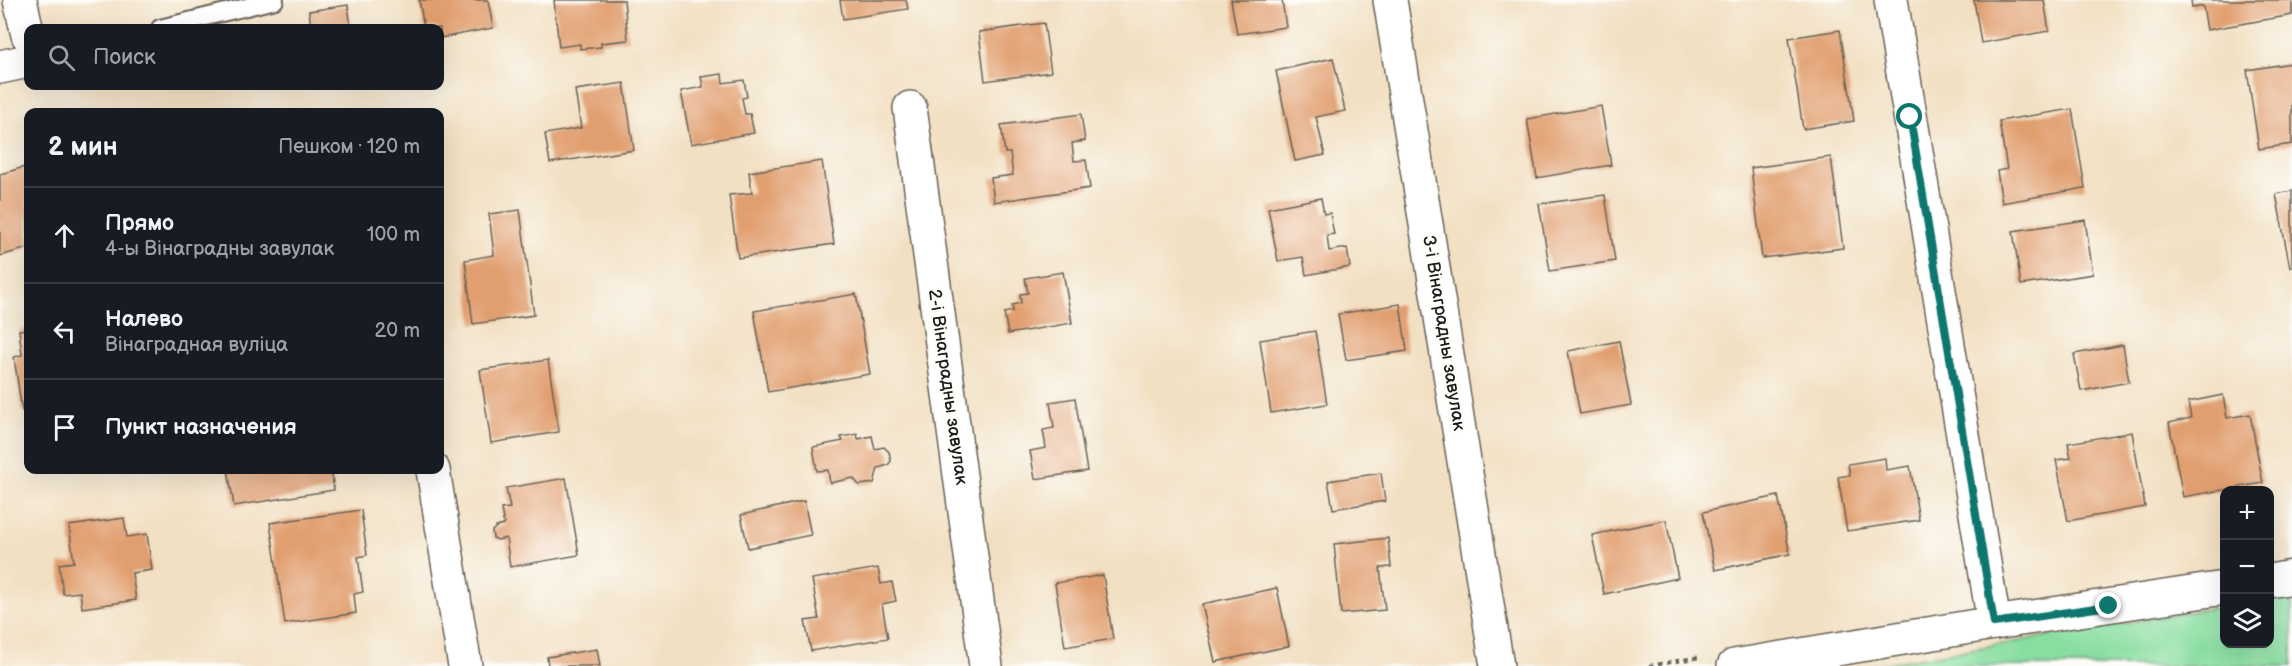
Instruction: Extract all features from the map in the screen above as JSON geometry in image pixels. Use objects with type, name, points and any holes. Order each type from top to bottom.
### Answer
[{"type":"street","points":[[20,0],[25,24]]},
{"type":"street","name":"3-і Вінаградны завулак","points":[[1390,0],[1497,666]]},
{"type":"street","points":[[1891,0],[1994,623]]},
{"type":"street","points":[[0,67],[24,62]]},
{"type":"street","name":"2-і Вінаградны завулак","points":[[910,108],[986,666]]},
{"type":"street","points":[[434,474],[465,666]]},
{"type":"street","points":[[2274,580],[2292,577]]},
{"type":"street","points":[[1734,666],[2220,589]]},
{"type":"lane","points":[[176,24],[275,0]]},
{"type":"green space","points":[[2292,594],[2292,666],[1871,666],[2220,607],[2220,648],[2274,648],[2274,597]]},
{"type":"building","points":[[419,0],[488,0],[493,28],[444,37],[444,24],[423,24]]},
{"type":"building","points":[[554,0],[624,0],[628,40],[601,43],[601,47],[580,49],[580,44],[559,47]]},
{"type":"building","points":[[840,0],[906,0],[908,9],[843,19]]},
{"type":"building","points":[[1231,0],[1282,0],[1286,27],[1237,34]]},
{"type":"building","points":[[1974,0],[2044,0],[2049,31],[1981,43]]},
{"type":"building","points":[[2191,0],[2292,0],[2292,15],[2207,30],[2203,6],[2192,8]]},
{"type":"building","points":[[348,5],[350,24],[311,24],[309,11]]},
{"type":"building","points":[[1044,23],[1051,72],[985,81],[979,32]]},
{"type":"building","points":[[1840,30],[1854,121],[1803,129],[1789,38]]},
{"type":"building","points":[[1333,58],[1345,111],[1316,117],[1325,155],[1295,161],[1276,71]]},
{"type":"building","points":[[2292,63],[2292,144],[2259,149],[2247,70]]},
{"type":"building","points":[[722,74],[723,83],[744,80],[747,97],[742,98],[745,114],[750,114],[754,133],[691,144],[681,91],[703,87],[701,77]]},
{"type":"building","points":[[624,83],[634,150],[550,163],[545,134],[581,128],[575,90]]},
{"type":"building","points":[[1601,106],[1611,165],[1537,178],[1527,119]]},
{"type":"building","points":[[2072,109],[2085,188],[2002,203],[1997,171],[2007,169],[1999,121]]},
{"type":"building","points":[[1081,114],[1085,141],[1072,143],[1074,161],[1086,160],[1090,188],[994,202],[991,178],[1013,175],[1010,153],[1005,153],[1001,125]]},
{"type":"building","points":[[1831,157],[1843,248],[1762,258],[1751,168]]},
{"type":"building","points":[[822,161],[834,244],[738,258],[729,195],[752,193],[749,172]]},
{"type":"building","points":[[24,167],[24,249],[0,256],[0,174]]},
{"type":"building","points":[[2292,191],[2292,267],[2290,268],[2276,194]]},
{"type":"building","points":[[1605,195],[1615,261],[1550,271],[1539,204]]},
{"type":"building","points":[[1321,198],[1324,214],[1330,213],[1334,234],[1327,235],[1329,251],[1347,248],[1350,267],[1306,275],[1303,257],[1278,261],[1268,208]]},
{"type":"building","points":[[520,210],[534,315],[473,324],[465,260],[494,255],[489,214]]},
{"type":"building","points":[[2085,220],[2093,274],[2021,285],[2013,231]]},
{"type":"building","points":[[1063,272],[1072,323],[1008,334],[1004,313],[1013,311],[1012,305],[1021,303],[1020,294],[1028,293],[1025,278]]},
{"type":"building","points":[[856,294],[870,374],[768,392],[754,311]]},
{"type":"building","points":[[1400,304],[1407,351],[1346,360],[1338,314]]},
{"type":"building","points":[[24,329],[24,411],[22,411],[14,357],[22,355],[19,330]]},
{"type":"building","points":[[1315,331],[1327,404],[1271,413],[1260,340]]},
{"type":"building","points":[[1619,341],[1631,405],[1580,414],[1568,351]]},
{"type":"building","points":[[2123,345],[2129,382],[2081,391],[2074,354]]},
{"type":"building","points":[[548,360],[559,432],[491,443],[480,370]]},
{"type":"building","points":[[2223,395],[2227,418],[2250,414],[2263,483],[2220,486],[2220,491],[2183,497],[2169,423],[2191,418],[2188,402]]},
{"type":"building","points":[[1075,398],[1087,471],[1035,479],[1030,451],[1046,448],[1043,430],[1054,428],[1050,402]]},
{"type":"building","points":[[2132,432],[2145,507],[2068,521],[2056,460],[2071,458],[2068,443]]},
{"type":"building","points":[[857,434],[858,439],[872,436],[875,449],[884,447],[889,452],[891,461],[888,465],[878,468],[874,483],[859,485],[853,478],[830,483],[828,470],[817,471],[813,447],[843,441],[841,437]]},
{"type":"building","points":[[1885,458],[1886,470],[1910,466],[1919,520],[1847,531],[1838,477],[1850,475],[1848,464]]},
{"type":"building","points":[[1381,473],[1385,501],[1333,509],[1328,481]]},
{"type":"building","points":[[229,474],[332,474],[334,490],[234,506]]},
{"type":"building","points":[[566,478],[579,555],[510,567],[506,538],[498,540],[493,538],[492,531],[504,525],[501,509],[510,508],[506,488]]},
{"type":"building","points":[[1778,496],[1790,554],[1715,570],[1703,512]]},
{"type":"building","points":[[804,501],[811,535],[748,548],[741,515]]},
{"type":"building","points":[[361,510],[367,555],[358,557],[363,592],[354,594],[356,613],[285,624],[270,523]]},
{"type":"building","points":[[124,518],[127,537],[147,534],[152,570],[132,573],[136,600],[82,608],[80,592],[63,594],[59,564],[74,562],[69,526]]},
{"type":"building","points":[[1666,520],[1678,578],[1604,594],[1592,535]]},
{"type":"building","points":[[1388,538],[1391,567],[1380,568],[1385,610],[1341,614],[1334,544]]},
{"type":"building","points":[[878,568],[881,584],[892,582],[896,601],[882,604],[888,638],[811,651],[805,621],[819,619],[812,579]]},
{"type":"building","points":[[1103,575],[1113,639],[1065,647],[1055,583]]},
{"type":"building","points":[[1277,588],[1289,646],[1215,662],[1202,604]]},
{"type":"building","points":[[597,649],[600,666],[548,666],[547,657]]},
{"type":"route","points":[[1910,117],[1994,623],[2109,606]]}]
